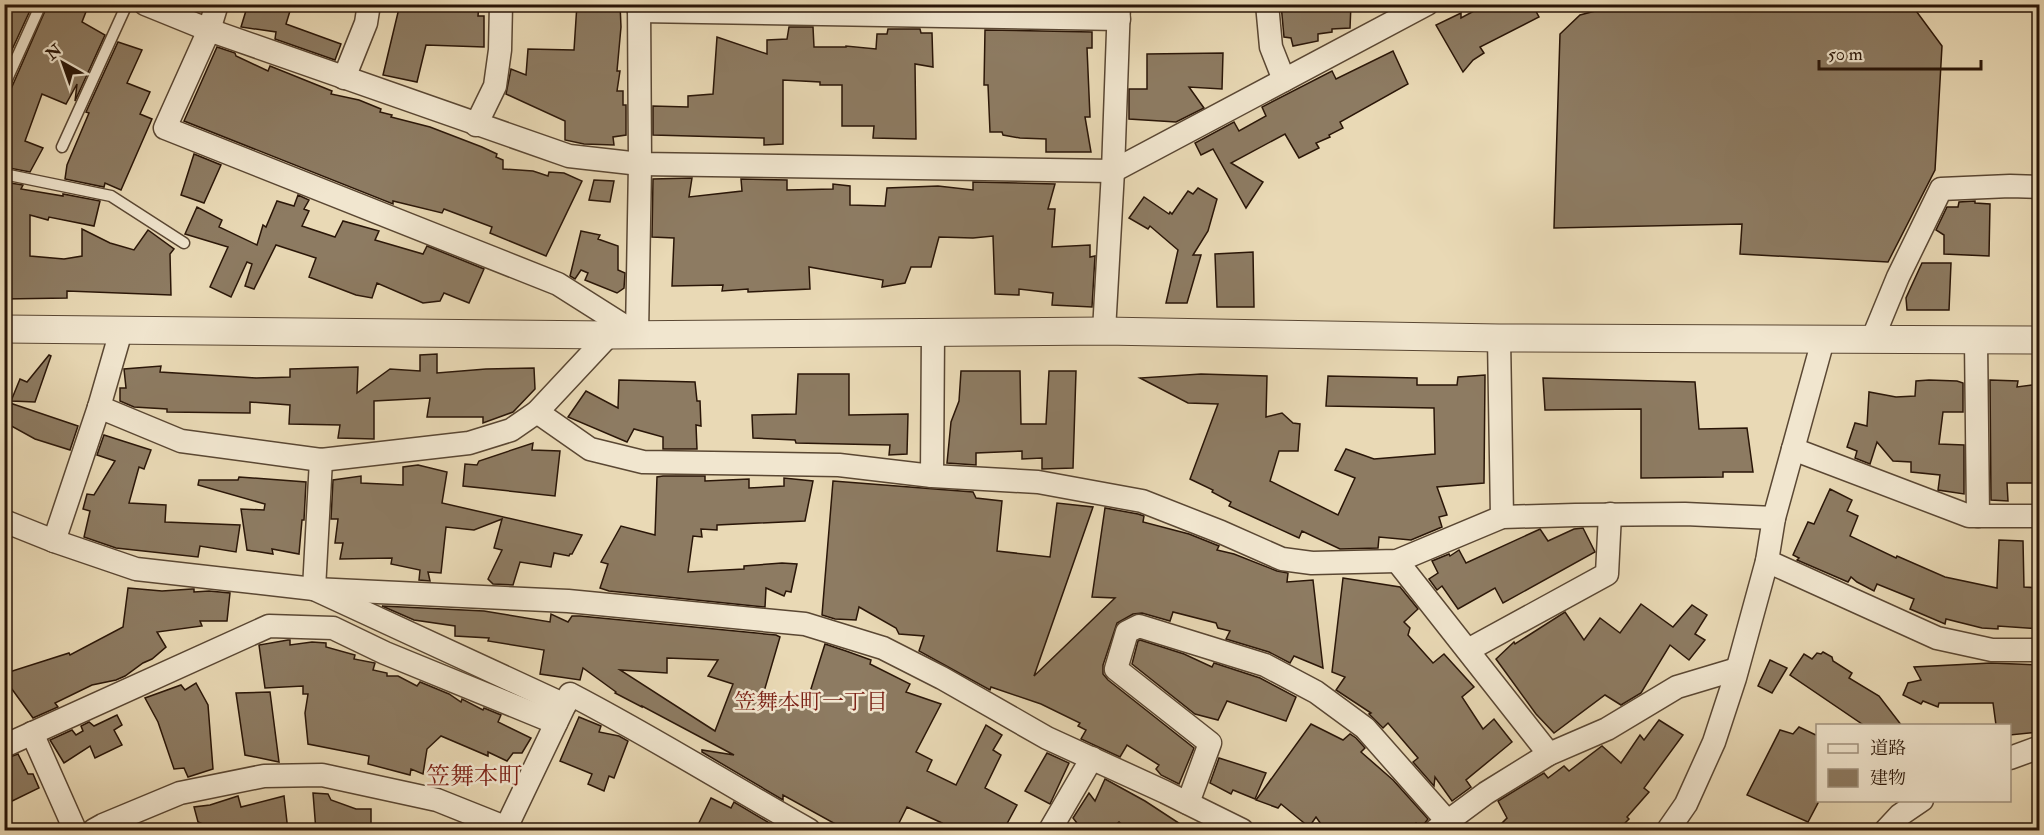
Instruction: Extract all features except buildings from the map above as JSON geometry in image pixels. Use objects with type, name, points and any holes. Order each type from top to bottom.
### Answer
[{"type":"street","points":[[145,4],[209,30],[569,156],[640,164],[1113,171],[1424,5]]},
{"type":"street","points":[[217,4],[209,30],[165,128],[558,284],[637,334]]},
{"type":"street","points":[[344,78],[366,23],[369,4]]},
{"type":"street","points":[[476,125],[495,86],[500,51],[501,4]]},
{"type":"street","points":[[1268,4],[1271,47],[1284,80]]},
{"type":"street","points":[[637,334],[640,164],[639,8],[1119,11],[1104,331]]},
{"type":"street","points":[[1872,340],[1941,189],[2040,187]]},
{"type":"street","points":[[4,329],[609,335],[1104,331],[1499,338],[2040,340]]},
{"type":"street","points":[[54,541],[99,407],[121,331]]},
{"type":"street","points":[[932,476],[933,332]]},
{"type":"street","points":[[99,407],[181,441],[321,460],[470,443],[511,430],[537,412],[609,335]]},
{"type":"street","points":[[1499,338],[1502,517]]},
{"type":"street","points":[[1668,831],[1686,804],[1714,742],[1767,561],[1774,518],[1823,340]]},
{"type":"street","points":[[1976,340],[1978,516]]},
{"type":"street","points":[[537,412],[590,449],[644,462],[839,465],[932,476],[1038,482],[1142,501],[1282,559],[1312,563],[1397,561],[1502,517],[1685,514],[1774,518]]},
{"type":"street","points":[[1792,449],[1969,516],[2040,516]]},
{"type":"street","points":[[314,589],[321,460]]},
{"type":"street","points":[[1468,650],[1607,574],[1610,514]]},
{"type":"street","points":[[4,521],[54,541],[136,568],[314,589],[568,601],[805,624],[883,648],[942,678],[1047,738],[1188,803],[1242,831]]},
{"type":"street","points":[[1397,561],[1549,753]]},
{"type":"street","points":[[1767,561],[1937,638],[1992,650],[2040,650]]},
{"type":"street","points":[[314,589],[561,714]]},
{"type":"street","points":[[4,746],[270,626],[333,628],[385,654],[561,714]]},
{"type":"street","points":[[1188,803],[1210,742],[1116,669],[1127,632],[1139,626],[1265,665],[1316,692],[1365,728],[1442,826],[1486,793],[1549,753],[1607,729],[1677,687],[1737,669]]},
{"type":"street","points":[[94,831],[103,825],[180,794],[264,776],[322,774],[437,800],[508,830],[570,694],[638,729],[703,770],[809,831]]},
{"type":"street","points":[[32,733],[75,831]]},
{"type":"street","points":[[2011,758],[2040,747]]},
{"type":"street","points":[[1050,831],[1092,758]]},
{"type":"street","points":[[1886,831],[1900,815],[1920,802]]},
{"type":"lane","points":[[4,86],[41,4]]},
{"type":"lane","points":[[62,147],[127,4]]},
{"type":"lane","points":[[4,174],[111,196],[184,243]]},
{"type":"district","name":"笠舞本町一丁目","points":[[811,701]]},
{"type":"district","name":"笠舞本町","points":[[474,776]]}]
